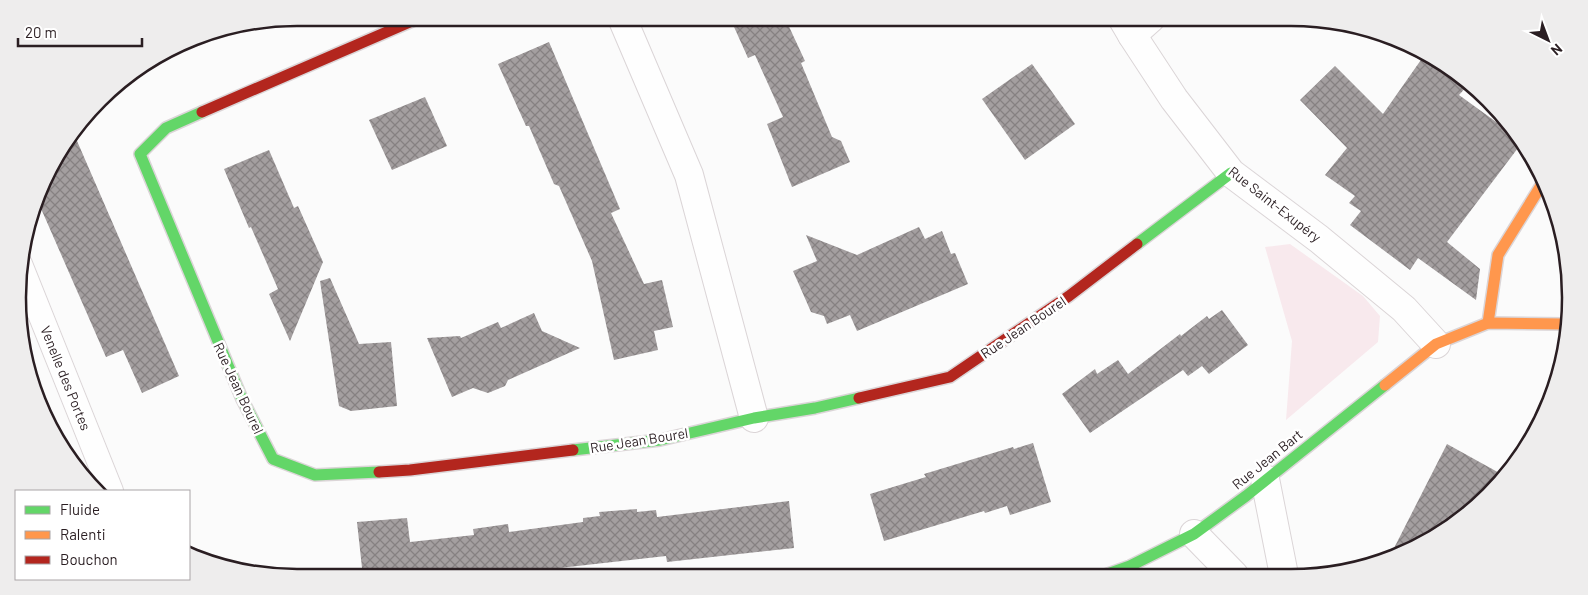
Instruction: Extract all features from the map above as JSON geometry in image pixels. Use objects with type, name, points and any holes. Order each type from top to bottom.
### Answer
[{"type":"street","name":"Rue Jean Bourel","points":[[401,26],[166,128],[140,154],[242,399],[273,459],[315,475],[410,470],[660,440],[754,418],[815,408],[950,377],[1069,296],[1231,173]]},
{"type":"street","points":[[625,26],[689,175],[754,418]]},
{"type":"street","name":"Rue Saint-Exupéry","points":[[1137,26],[1174,99],[1231,173],[1319,239],[1404,309],[1436,344]]},
{"type":"street","points":[[1539,189],[1498,255],[1488,323],[1560,324]]},
{"type":"street","name":"Rue Jean Bart","points":[[1122,569],[1194,534],[1246,496],[1436,344],[1488,323]]},
{"type":"street","points":[[1266,479],[1283,569]]},
{"type":"street","points":[[1194,534],[1228,569]]},
{"type":"lane","name":"Venelle des Portes","points":[[27,281],[111,490]]},
{"type":"shaded area","points":[[1290,244],[1363,296],[1380,316],[1378,342],[1286,420],[1292,341],[1265,247]]},
{"type":"building","points":[[734,26],[789,26],[805,61],[801,63],[832,137],[841,141],[850,162],[792,187],[767,124],[783,117],[755,55],[748,58]]},
{"type":"building","points":[[549,42],[620,209],[611,213],[644,284],[662,280],[673,327],[654,331],[658,350],[614,360],[592,261],[559,186],[554,184],[529,126],[526,126],[498,64]]},
{"type":"building","points":[[1421,60],[1456,82],[1464,89],[1459,95],[1498,123],[1517,149],[1447,242],[1480,269],[1476,300],[1418,258],[1410,270],[1350,225],[1361,211],[1349,203],[1355,196],[1325,175],[1347,148],[1300,100],[1335,66],[1383,114]]},
{"type":"building","points":[[1032,64],[1075,124],[1025,160],[982,99]]},
{"type":"building","points":[[425,97],[447,146],[392,170],[369,120]]},
{"type":"building","points":[[77,140],[179,376],[142,393],[123,350],[106,357],[41,209],[54,178]]},
{"type":"building","points":[[269,150],[294,208],[298,206],[323,262],[290,341],[269,294],[278,289],[224,169]]},
{"type":"building","points":[[919,227],[925,239],[942,231],[951,254],[955,253],[968,284],[857,331],[850,315],[827,324],[824,316],[811,312],[793,271],[817,261],[806,235],[857,255]]},
{"type":"building","points":[[330,278],[359,344],[391,342],[397,406],[351,411],[339,406],[320,281]]},
{"type":"building","points":[[1222,310],[1248,345],[1209,374],[1202,366],[1188,376],[1183,370],[1090,433],[1062,394],[1095,369],[1097,374],[1118,360],[1128,374],[1180,334],[1181,336],[1207,316],[1209,319]]},
{"type":"building","points":[[534,313],[542,331],[580,348],[508,380],[505,386],[488,393],[473,388],[452,397],[427,338],[460,336],[461,338],[498,322],[501,328]]},
{"type":"building","points":[[1033,443],[1051,502],[1010,515],[1007,506],[985,513],[984,511],[884,541],[870,494],[926,477],[924,474],[1013,447],[1014,449]]},
{"type":"building","points":[[1447,444],[1498,472],[1456,513],[1426,532],[1394,548]]},
{"type":"building","points":[[789,501],[794,548],[667,562],[666,556],[551,569],[362,569],[357,522],[407,518],[410,542],[474,535],[473,529],[508,524],[509,532],[583,522],[583,518],[600,516],[599,512],[637,509],[637,512],[656,510],[657,517]]},
{"type":"traffic: fast","points":[[202,112],[166,128],[140,154],[242,399],[273,459],[315,475],[379,472]]},
{"type":"traffic: fast","points":[[1137,244],[1231,173]]},
{"type":"traffic: fast","points":[[1122,569],[1194,534],[1246,496],[1385,385]]},
{"type":"traffic: fast","points":[[573,450],[660,440],[754,418],[815,408],[859,398]]},
{"type":"traffic: slow","points":[[1488,323],[1498,255],[1539,189]]},
{"type":"traffic: slow","points":[[1385,385],[1436,344],[1488,323],[1560,324]]},
{"type":"traffic: jam","points":[[202,112],[401,26]]},
{"type":"traffic: jam","points":[[859,398],[950,377],[1069,296],[1137,244]]},
{"type":"traffic: jam","points":[[379,472],[410,470],[573,450]]}]
